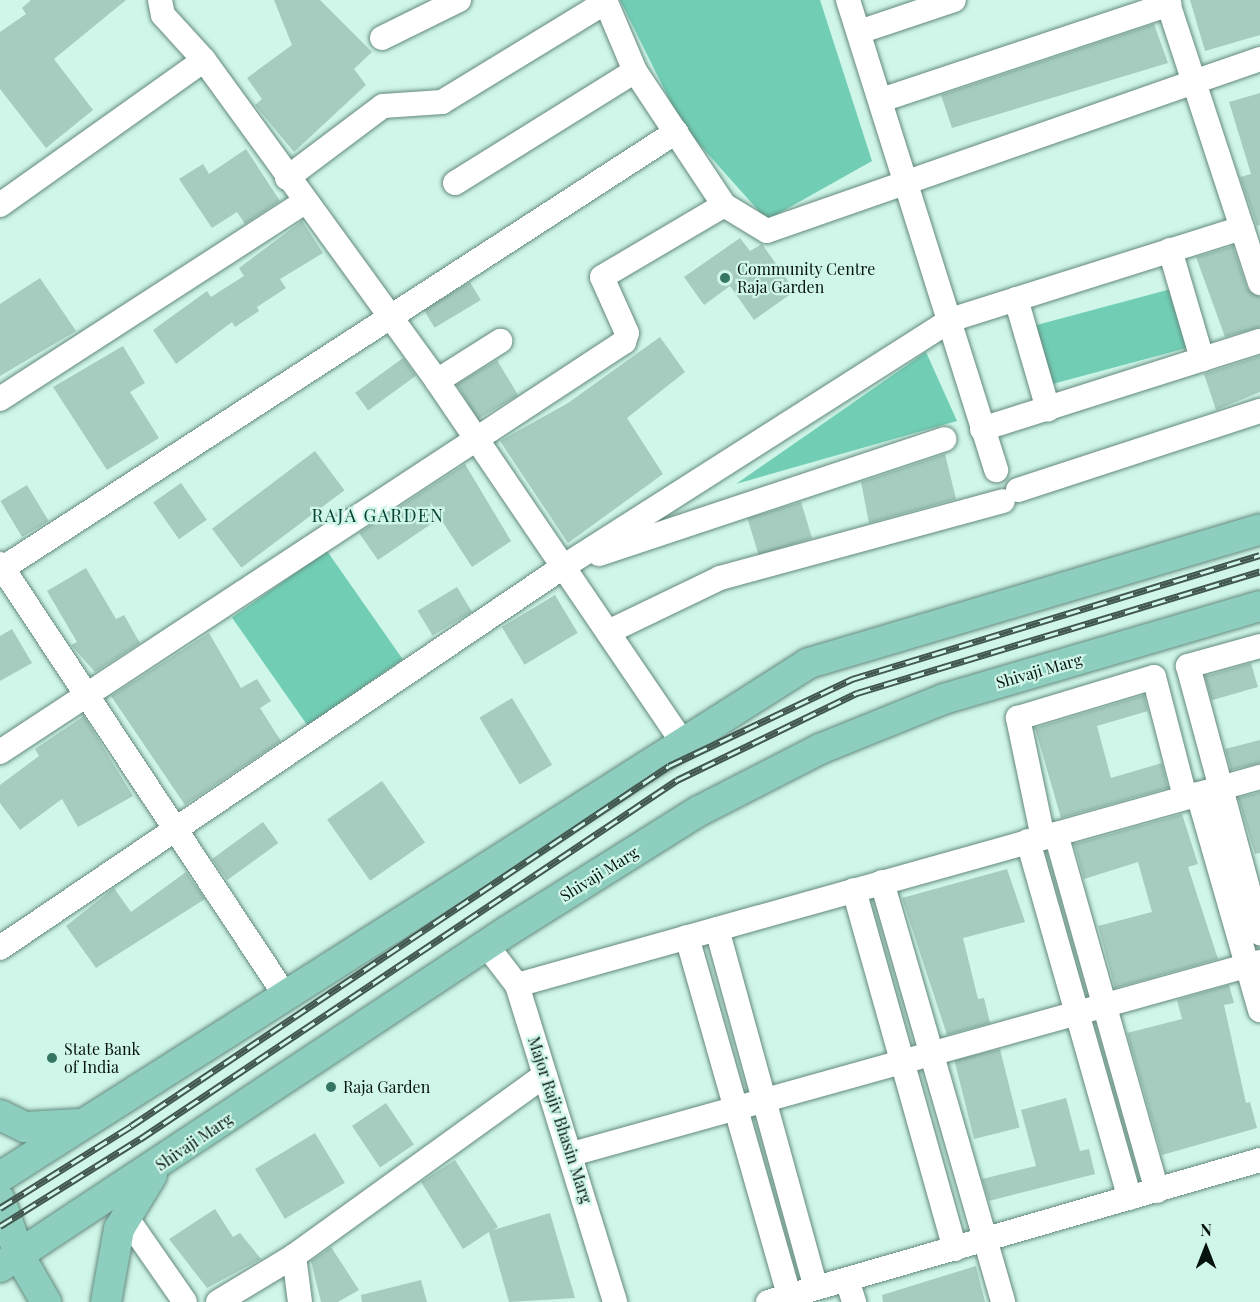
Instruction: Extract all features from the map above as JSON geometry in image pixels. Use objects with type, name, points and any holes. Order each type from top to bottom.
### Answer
[{"type":"main road","points":[[0,1177],[809,663],[1260,529]]},
{"type":"main road","name":"Shivaji Marg","points":[[10,1262],[487,946],[699,812],[820,749],[944,699],[1260,606]]},
{"type":"main road","points":[[0,1115],[25,1127],[83,1123]]},
{"type":"main road","points":[[106,1302],[126,1217],[156,1167]]},
{"type":"main road","points":[[0,1200],[10,1262],[46,1302]]},
{"type":"street","points":[[160,0],[163,15],[204,60],[287,178],[437,381],[683,743]]},
{"type":"street","points":[[382,38],[459,0]]},
{"type":"street","points":[[849,0],[908,182],[996,470]]},
{"type":"street","points":[[859,32],[954,0]]},
{"type":"street","points":[[287,178],[383,106],[442,102],[605,1],[635,71],[724,205],[767,231],[1260,59]]},
{"type":"street","points":[[881,100],[1168,2],[1260,283]]},
{"type":"street","points":[[0,205],[204,60]]},
{"type":"street","points":[[455,183],[635,71]]},
{"type":"street","points":[[285,995],[1,566],[676,132]]},
{"type":"street","points":[[0,399],[305,202]]},
{"type":"street","points":[[0,752],[624,342],[627,333],[602,277],[724,205]]},
{"type":"street","points":[[0,948],[563,567],[950,320],[1242,228]]},
{"type":"street","points":[[1170,250],[1202,359]]},
{"type":"street","points":[[1016,299],[1048,409]]},
{"type":"street","points":[[437,381],[500,341]]},
{"type":"street","points":[[982,429],[1260,341]]},
{"type":"street","points":[[608,632],[720,578],[1011,495],[1260,411]]},
{"type":"street","points":[[563,567],[944,439]]},
{"type":"street","points":[[1130,1198],[1080,1014],[1018,718],[1260,646]]},
{"type":"street","points":[[1188,666],[1200,793],[1253,964],[1260,1010]]},
{"type":"street","points":[[1154,677],[1200,793],[1260,933]]},
{"type":"street","points":[[517,985],[1260,777]]},
{"type":"street","points":[[1042,838],[1105,1004],[1157,1191]]},
{"type":"street","points":[[882,882],[933,1051],[1003,1302]]},
{"type":"street","points":[[854,890],[955,1249]]},
{"type":"street","points":[[717,929],[766,1099],[816,1288]]},
{"type":"street","points":[[687,937],[736,1111],[779,1299],[816,1288],[850,1291],[955,1249],[1260,1160]]},
{"type":"street","name":"Major Rajiv Bhasin Marg","points":[[487,946],[517,985],[572,1154],[615,1302]]},
{"type":"street","points":[[572,1154],[736,1111],[766,1099],[902,1062],[933,1051],[1080,1014],[1105,1004],[1253,964]]},
{"type":"street","points":[[218,1302],[294,1256],[545,1075]]},
{"type":"street","points":[[126,1217],[185,1302]]},
{"type":"street","points":[[294,1256],[300,1302]]},
{"type":"green space","points":[[620,0],[820,0],[872,161],[767,220],[682,125]]},
{"type":"green space","points":[[1171,289],[1187,348],[1050,385],[1034,326]]},
{"type":"green space","points":[[926,352],[957,421],[736,484]]},
{"type":"green space","points":[[327,551],[403,659],[308,726],[232,618]]},
{"type":"building","points":[[31,0],[126,0],[54,59],[93,110],[46,148],[0,89],[0,32],[26,14],[22,8]]},
{"type":"building","points":[[274,0],[320,0],[372,52],[354,69],[366,85],[294,152],[255,105],[262,99],[247,78],[292,45]]},
{"type":"building","points":[[1190,0],[1260,0],[1260,35],[1205,51]]},
{"type":"building","points":[[1154,24],[1168,63],[952,128],[941,95]]},
{"type":"building","points":[[1260,93],[1260,225],[1257,226],[1240,177],[1251,174],[1229,102]]},
{"type":"building","points":[[246,149],[280,201],[245,224],[237,212],[212,228],[179,179],[203,164],[209,174]]},
{"type":"building","points":[[302,221],[323,253],[280,279],[286,288],[257,307],[259,311],[235,327],[232,322],[176,364],[153,330],[207,291],[211,297],[244,276],[239,268]]},
{"type":"building","points":[[740,238],[750,251],[762,244],[795,291],[754,320],[730,286],[704,305],[684,277]]},
{"type":"building","points":[[1233,246],[1247,288],[1260,297],[1260,327],[1225,337],[1196,257]]},
{"type":"building","points":[[40,278],[76,331],[0,376],[0,304]]},
{"type":"building","points":[[470,282],[481,300],[435,328],[424,310]]},
{"type":"building","points":[[660,337],[685,372],[627,418],[663,474],[568,543],[500,441],[568,403]]},
{"type":"building","points":[[123,346],[145,383],[130,392],[159,438],[107,470],[53,387]]},
{"type":"building","points":[[1260,356],[1260,392],[1216,410],[1204,374]]},
{"type":"building","points":[[403,358],[416,376],[368,410],[355,393]]},
{"type":"building","points":[[497,360],[518,395],[478,419],[457,384]]},
{"type":"building","points":[[315,451],[344,490],[241,568],[212,529]]},
{"type":"building","points":[[945,454],[956,499],[869,523],[861,482]]},
{"type":"building","points":[[465,464],[511,541],[472,567],[440,518],[378,560],[359,533]]},
{"type":"building","points":[[181,483],[207,520],[179,539],[153,503]]},
{"type":"building","points":[[27,485],[49,521],[22,537],[0,501]]},
{"type":"building","points":[[801,502],[812,538],[759,555],[747,518]]},
{"type":"building","points":[[86,568],[116,619],[124,615],[140,643],[95,672],[71,645],[77,642],[47,591]]},
{"type":"building","points":[[457,587],[472,612],[433,636],[418,611]]},
{"type":"building","points":[[555,595],[578,633],[525,665],[502,627]]},
{"type":"building","points":[[12,629],[32,663],[0,681],[0,636]]},
{"type":"building","points":[[209,633],[241,688],[257,679],[271,701],[260,708],[281,741],[185,805],[111,696]]},
{"type":"building","points":[[1251,663],[1258,687],[1212,700],[1205,676]]},
{"type":"building","points":[[1144,695],[1148,711],[1097,726],[1111,778],[1162,763],[1168,788],[1061,818],[1035,728]]},
{"type":"building","points":[[512,698],[552,765],[520,784],[479,718]]},
{"type":"building","points":[[84,716],[133,796],[78,827],[62,799],[20,830],[0,803],[0,785],[39,756],[35,749]]},
{"type":"building","points":[[1260,740],[1260,763],[1231,770],[1225,749]]},
{"type":"building","points":[[382,781],[425,842],[370,881],[327,819]]},
{"type":"building","points":[[1260,792],[1260,853],[1255,854],[1238,798]]},
{"type":"building","points":[[1182,814],[1198,864],[1188,867],[1218,959],[1115,988],[1098,926],[1152,912],[1138,862],[1084,879],[1074,844]]},
{"type":"building","points":[[263,822],[278,843],[227,880],[212,859]]},
{"type":"building","points":[[1007,869],[1025,922],[963,938],[978,999],[984,998],[990,1023],[947,1035],[902,898]]},
{"type":"building","points":[[186,872],[205,899],[96,968],[66,926],[114,888],[131,912]]},
{"type":"building","points":[[1229,985],[1234,1003],[1224,1005],[1246,1103],[1250,1102],[1257,1128],[1162,1155],[1127,1033],[1182,1019],[1177,1000]]},
{"type":"building","points":[[1000,1049],[1020,1128],[974,1139],[954,1060]]},
{"type":"building","points":[[1066,1098],[1080,1151],[1089,1149],[1095,1174],[989,1201],[982,1179],[1036,1166],[1021,1110]]},
{"type":"building","points":[[386,1103],[414,1144],[380,1167],[352,1126]]},
{"type":"building","points":[[315,1133],[345,1183],[285,1219],[255,1169]]},
{"type":"building","points":[[455,1160],[498,1227],[493,1230],[550,1213],[575,1298],[509,1302],[489,1232],[463,1249],[421,1182]]},
{"type":"building","points":[[215,1209],[233,1237],[240,1233],[261,1259],[207,1288],[169,1239]]},
{"type":"building","points":[[331,1247],[359,1290],[338,1302],[321,1302],[311,1261]]},
{"type":"building","points":[[976,1266],[985,1302],[883,1302],[882,1295]]},
{"type":"building","points":[[421,1280],[427,1302],[362,1302],[361,1295]]},
{"type":"railway","points":[[0,1208],[131,1126],[669,766],[852,679],[1260,555]]},
{"type":"railway","points":[[0,1226],[140,1139],[677,780],[857,693],[1260,571]]},
{"type":"place","name":"Community Centre Raja Garden","points":[[725,278]]},
{"type":"place","name":"State Bank of India","points":[[52,1058]]},
{"type":"place","name":"Raja Garden","points":[[331,1087]]},
{"type":"district","name":"RAJA GARDEN","points":[[378,515]]}]
